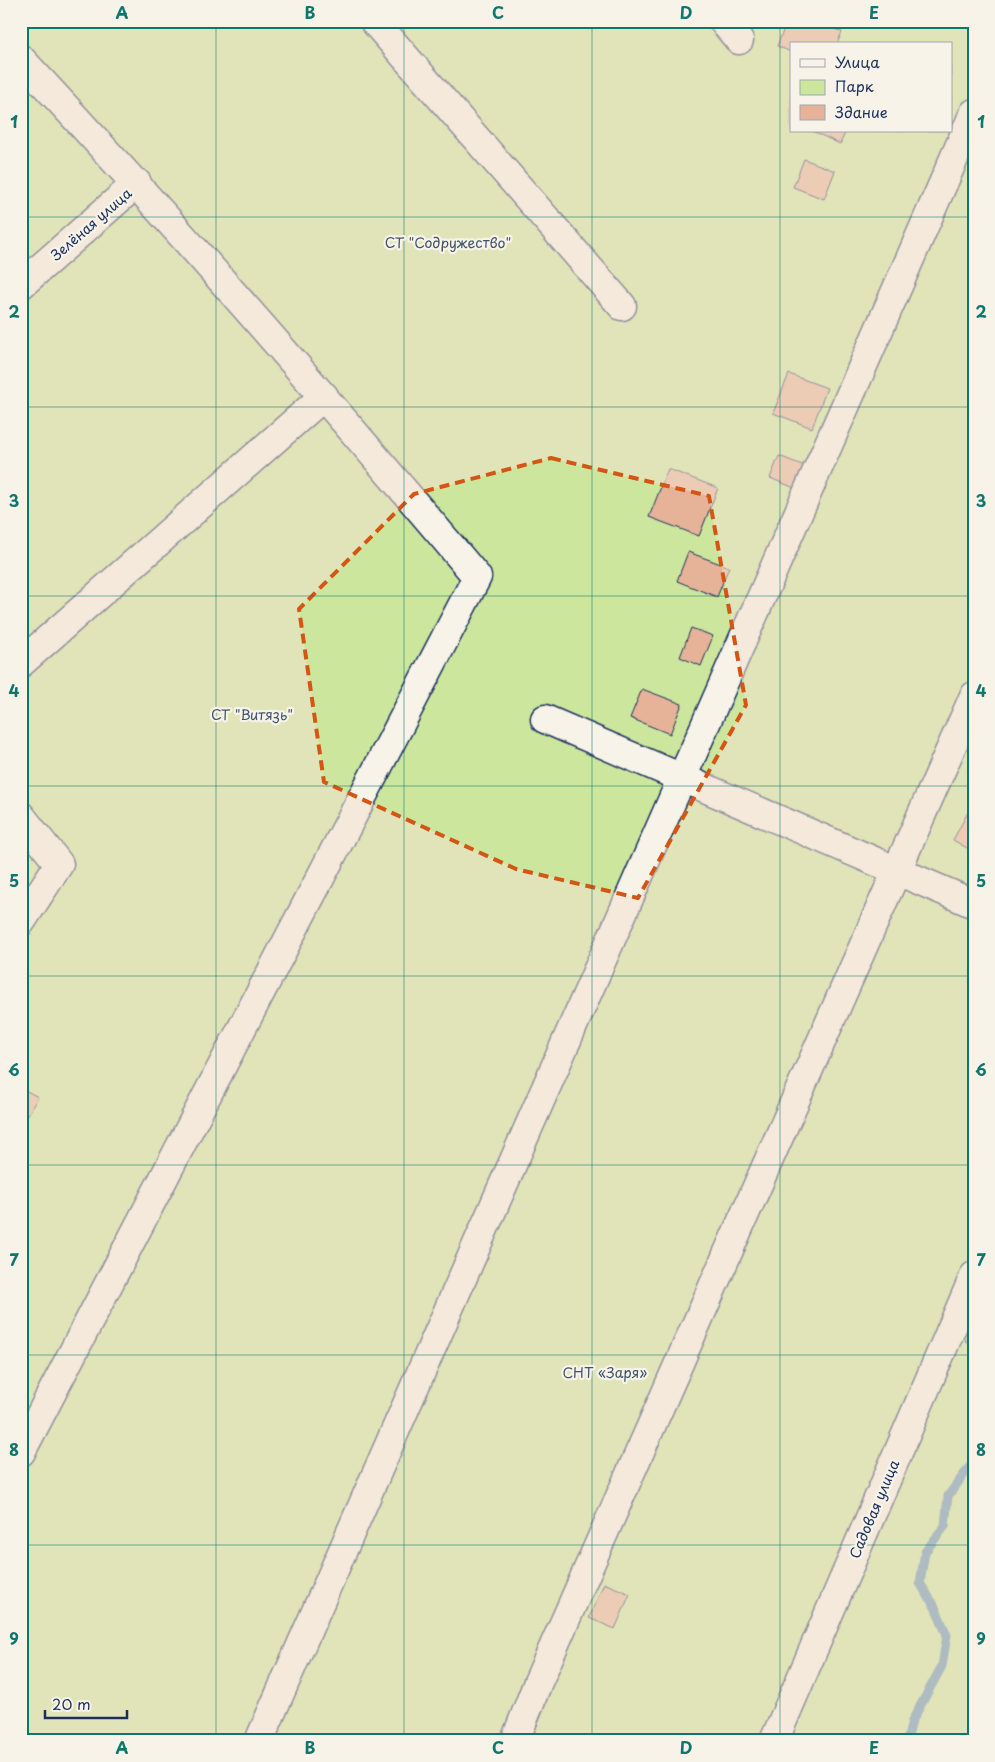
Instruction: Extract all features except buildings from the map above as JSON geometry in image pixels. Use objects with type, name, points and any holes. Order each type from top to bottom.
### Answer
[{"type":"street","points":[[374,21],[622,306]]},
{"type":"street","points":[[21,59],[137,183],[324,396],[477,577],[21,1452]]},
{"type":"street","points":[[259,1741],[974,113]]},
{"type":"street","name":"Зелёная улица","points":[[21,285],[137,183]]},
{"type":"street","points":[[21,662],[324,396]]},
{"type":"street","points":[[515,1741],[538,1682],[974,696]]},
{"type":"street","points":[[545,719],[974,904]]},
{"type":"street","points":[[21,816],[59,864],[21,922]]},
{"type":"street","name":"Садовая улица","points":[[774,1741],[974,1276]]},
{"type":"highlighted area","points":[[551,458],[709,496],[746,705],[638,898],[516,869],[324,782],[299,609],[414,494]]},
{"type":"green space","points":[[21,21],[974,21],[974,1741],[21,1741]]},
{"type":"waterway","points":[[907,1741],[912,1721],[942,1666],[947,1635],[935,1607],[920,1583],[925,1552],[945,1526],[948,1496],[974,1461]]},
{"type":"park label","name":"СТ \"Содружество\"","points":[[448,242]]},
{"type":"park label","name":"СТ \"Витязь\"","points":[[252,714]]},
{"type":"park label","name":"СНТ «Заря»","points":[[605,1372]]}]
